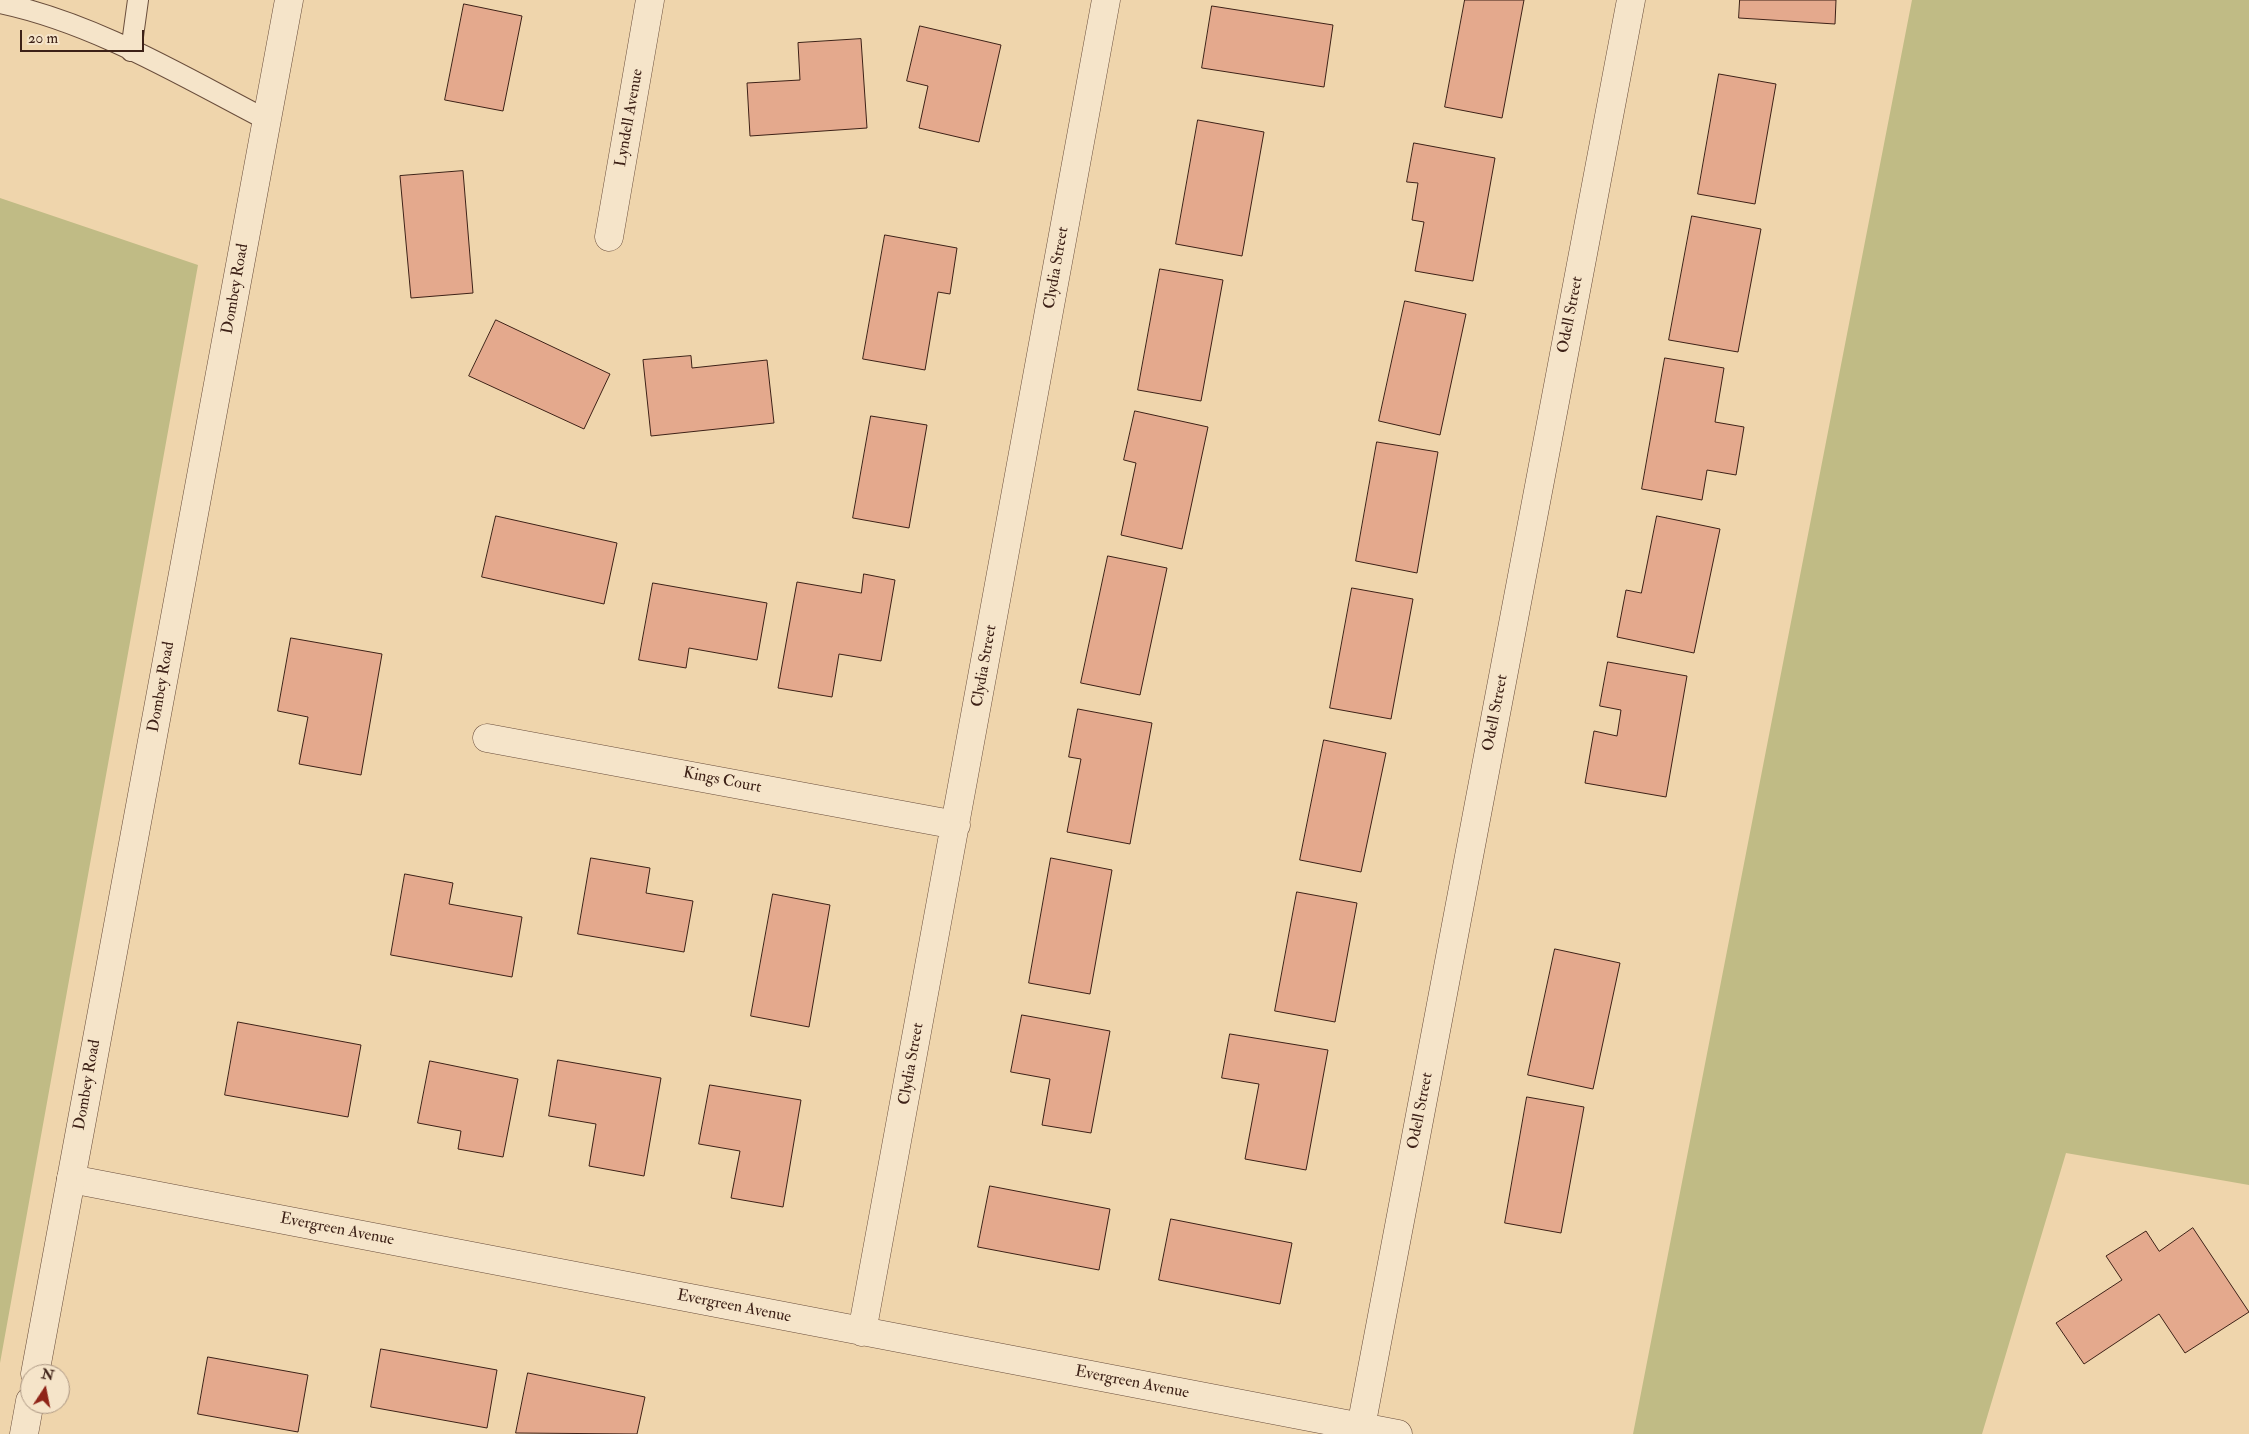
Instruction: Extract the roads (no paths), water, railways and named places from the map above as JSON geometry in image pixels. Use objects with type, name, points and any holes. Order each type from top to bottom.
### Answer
[{"type":"street","name":"Dombey Road","points":[[37,1364],[289,0]]},
{"type":"street","name":"Lyndell Avenue","points":[[609,237],[650,0]]},
{"type":"street","name":"Clydia Street","points":[[862,1332],[1106,0]]},
{"type":"street","name":"Odell Street","points":[[1362,1427],[1631,0]]},
{"type":"street","name":"Kings Court","points":[[487,738],[956,825]]},
{"type":"street","name":"Evergreen Avenue","points":[[71,1179],[1398,1434]]},
{"type":"street","points":[[24,1434],[28,1414]]},
{"type":"lane","points":[[131,51],[138,0]]},
{"type":"lane","points":[[0,3],[19,7],[77,27],[131,51],[267,120]]}]
